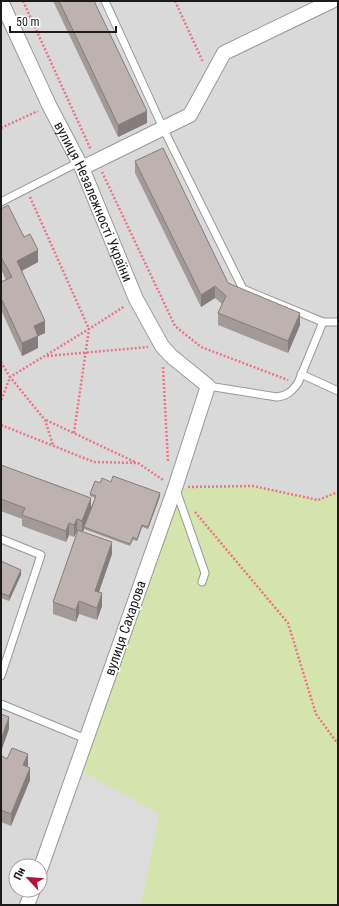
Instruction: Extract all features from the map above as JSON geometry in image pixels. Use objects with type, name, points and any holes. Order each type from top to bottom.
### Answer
[{"type":"street","name":"вулиця Незалежності України","points":[[1,1],[49,105],[80,165],[136,298],[162,346],[171,356],[208,386]]},
{"type":"street","points":[[80,165],[96,160],[190,115],[224,53],[332,1]]},
{"type":"street","name":"вулиця Сахарова","points":[[44,858],[86,739],[169,484],[208,386]]},
{"type":"lane","points":[[105,1],[163,128],[243,289],[322,322],[338,322]]},
{"type":"lane","points":[[1,202],[80,165]]},
{"type":"lane","points":[[208,386],[277,397],[285,396],[293,390],[298,383],[322,322]]},
{"type":"lane","points":[[301,374],[338,391]]},
{"type":"lane","points":[[169,484],[205,573],[202,582]]},
{"type":"lane","points":[[1,539],[41,555],[1,676]]},
{"type":"lane","points":[[1,704],[86,739]]},
{"type":"path","points":[[23,1],[96,160],[175,326],[201,347],[298,383]]},
{"type":"path","points":[[175,1],[210,77]]},
{"type":"path","points":[[1,128],[49,105]]},
{"type":"path","points":[[26,189],[89,329],[74,433]]},
{"type":"path","points":[[1,401],[10,377],[89,329],[136,298]]},
{"type":"path","points":[[45,356],[162,346],[169,469]]},
{"type":"path","points":[[1,362],[10,377],[45,420],[54,446]]},
{"type":"path","points":[[45,420],[138,463],[169,484],[253,486],[318,500],[338,492]]},
{"type":"path","points":[[1,425],[94,462],[138,463]]},
{"type":"path","points":[[195,511],[288,623],[316,714],[338,744]]},
{"type":"shaded area","points":[[1,1],[338,1],[338,492],[318,500],[253,486],[175,488],[43,858],[8,858],[8,898],[30,898],[27,905],[1,905]]},
{"type":"shaded area","points":[[77,769],[159,814],[141,905],[27,905],[30,898],[48,898],[48,858],[44,858]]},
{"type":"green space","points":[[253,486],[318,500],[338,492],[338,905],[141,905],[159,814],[77,769],[175,488]]},
{"type":"building","points":[[59,1],[94,1],[147,111],[118,125]]},
{"type":"building","points":[[163,148],[228,283],[300,313],[288,341],[218,313],[226,296],[215,286],[201,295],[135,161]]},
{"type":"building","points":[[8,205],[24,237],[30,234],[38,250],[17,261],[45,321],[34,326],[38,336],[22,343],[1,300],[1,282],[12,277],[1,257],[1,209]]},
{"type":"building","points":[[1,465],[91,498],[82,521],[77,519],[74,525],[69,523],[66,531],[22,515],[25,508],[1,499]]},
{"type":"building","points":[[113,476],[160,493],[148,527],[142,525],[137,539],[133,537],[130,544],[84,527],[96,496],[90,494],[95,481],[100,483],[102,478],[111,482]]},
{"type":"building","points":[[78,530],[112,542],[95,591],[102,593],[97,608],[79,601],[76,610],[53,602]]},
{"type":"building","points":[[1,561],[21,570],[9,596],[1,593]]},
{"type":"building","points":[[1,714],[9,717],[1,740]]},
{"type":"building","points":[[12,748],[28,754],[23,765],[30,768],[11,814],[1,810],[1,758],[2,756],[7,759]]}]
